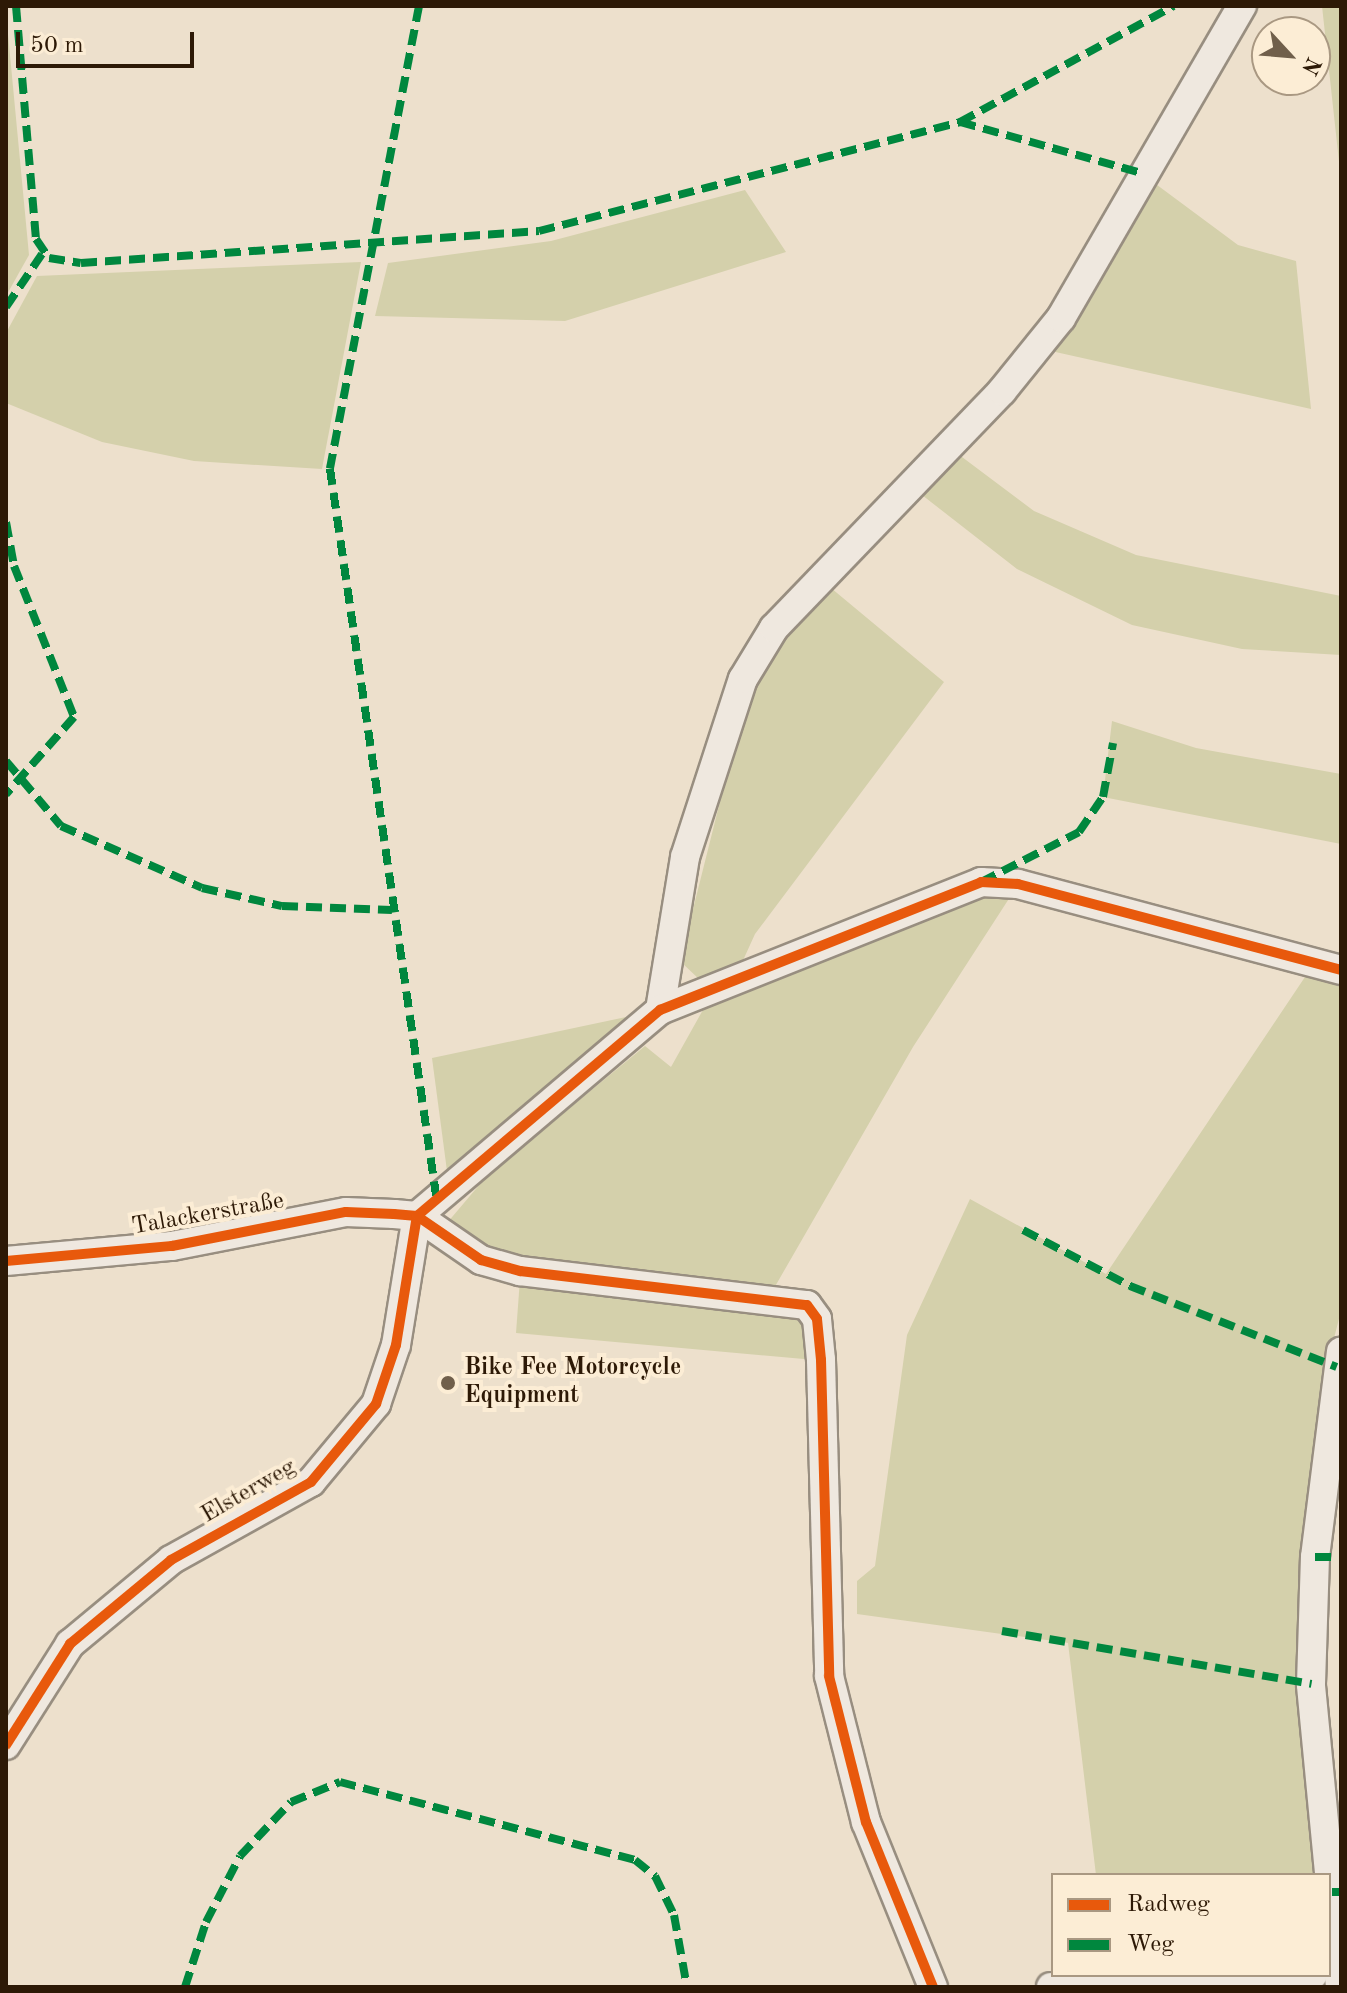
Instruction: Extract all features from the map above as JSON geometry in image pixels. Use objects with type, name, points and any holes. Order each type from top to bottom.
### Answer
[{"type":"street","points":[[660,1010],[685,857],[743,679],[774,628],[1002,391],[1061,318],[1242,6]]},
{"type":"street","points":[[933,1987],[866,1822],[829,1676],[821,1360],[812,1312],[794,1299],[520,1271],[481,1260],[417,1216],[660,1010],[981,882],[1018,884],[1341,970]]},
{"type":"street","name":"Talackerstraße","points":[[6,1261],[172,1246],[346,1212],[417,1216]]},
{"type":"street","name":"Elsterweg","points":[[6,1745],[70,1644],[171,1560],[311,1482],[376,1404],[396,1345],[417,1216]]},
{"type":"street","points":[[1323,1873],[1311,1684],[1315,1557],[1341,1352]]},
{"type":"street","points":[[1051,1987],[1330,1977]]},
{"type":"shaded area","points":[[1322,6],[1341,6],[1341,180],[1331,88],[1331,16],[1323,16]]},
{"type":"shaded area","points":[[6,13],[29,255],[6,296]]},
{"type":"shaded area","points":[[1149,179],[1238,245],[1296,261],[1311,409],[1051,351]]},
{"type":"shaded area","points":[[745,190],[786,252],[565,321],[375,316],[388,263],[551,241]]},
{"type":"shaded area","points":[[361,262],[322,469],[194,461],[102,442],[6,403],[6,333],[37,276]]},
{"type":"shaded area","points":[[958,454],[1034,511],[1136,555],[1341,596],[1341,655],[1242,649],[1132,625],[1017,569],[922,495]]},
{"type":"shaded area","points":[[831,588],[944,682],[755,934],[740,967],[701,981],[680,961],[743,710],[778,643]]},
{"type":"shaded area","points":[[1112,721],[1196,748],[1341,774],[1341,844],[1103,797]]},
{"type":"shaded area","points":[[977,894],[1012,894],[913,1047],[773,1290],[524,1266],[481,1250],[447,1223],[486,1177],[645,1046],[671,1067],[704,1008]]},
{"type":"shaded area","points":[[1309,971],[1341,980],[1341,1311],[1332,1346],[1320,1873],[1096,1873],[1068,1643],[857,1614],[857,1581],[875,1566],[907,1335],[970,1199],[1106,1274]]},
{"type":"shaded area","points":[[645,1013],[447,1171],[432,1058]]},
{"type":"shaded area","points":[[520,1279],[809,1320],[815,1360],[516,1333]]},
{"type":"marked path","points":[[16,6],[36,239],[49,258],[81,263],[539,231],[960,122],[1174,6]]},
{"type":"marked path","points":[[419,6],[330,469],[436,1195]]},
{"type":"marked path","points":[[960,122],[1141,173]]},
{"type":"marked path","points":[[6,307],[42,254]]},
{"type":"marked path","points":[[6,522],[14,566],[74,717],[6,794]]},
{"type":"marked path","points":[[981,882],[1079,832],[1103,797],[1113,743]]},
{"type":"marked path","points":[[6,761],[61,826],[202,888],[282,906],[392,910]]},
{"type":"marked path","points":[[1023,1230],[1130,1286],[1337,1367]]},
{"type":"marked path","points":[[1315,1557],[1341,1557]]},
{"type":"marked path","points":[[1002,1631],[1311,1684]]},
{"type":"marked path","points":[[185,1987],[206,1922],[240,1856],[291,1802],[340,1782],[635,1860],[655,1876],[674,1915],[687,1987]]},
{"type":"marked path","points":[[1332,1892],[1341,1892]]},
{"type":"cycle path","points":[[6,1745],[70,1644],[171,1560],[311,1482],[376,1404],[396,1345],[417,1216],[660,1010],[981,882],[1018,884],[1341,970]]},
{"type":"cycle path","points":[[6,1261],[172,1246],[346,1212],[394,1214],[417,1216],[481,1260],[520,1271],[807,1305],[817,1319],[821,1360],[829,1676],[866,1822],[933,1987]]},
{"type":"place","name":"Bike Fee Motorcycle Equipment","points":[[448,1383]]}]
